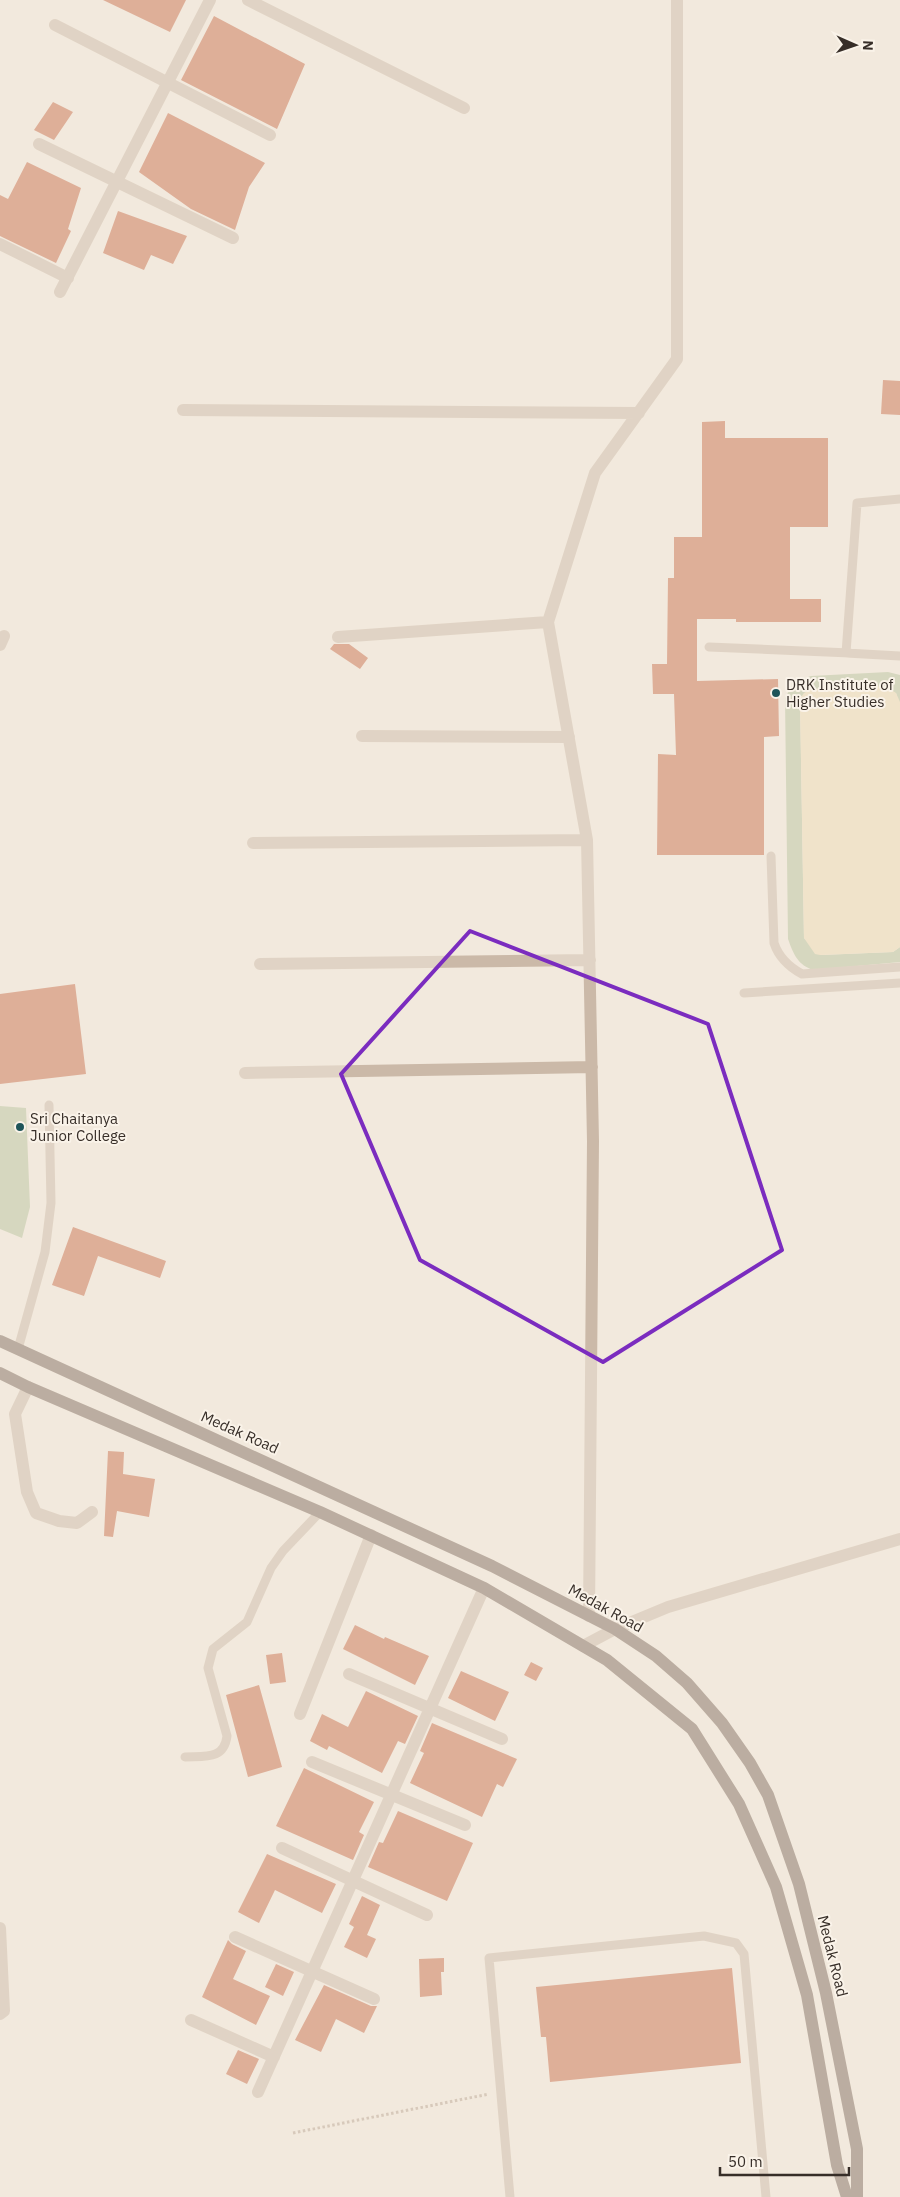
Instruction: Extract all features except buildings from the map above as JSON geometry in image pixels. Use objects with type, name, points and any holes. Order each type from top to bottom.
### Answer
[{"type":"main road","name":"Medak Road","points":[[0,1341],[492,1566],[614,1629],[656,1656],[687,1683],[722,1723],[750,1763],[768,1795],[799,1884],[826,1993],[857,2148],[857,2197]]},
{"type":"main road","points":[[0,1373],[28,1387],[320,1512],[484,1588],[607,1660],[692,1729],[739,1804],[776,1887],[807,1995],[837,2165],[847,2197]]},
{"type":"street","points":[[60,292],[166,82],[210,0]]},
{"type":"street","points":[[248,0],[464,108]]},
{"type":"street","points":[[588,1616],[594,1141],[587,840],[548,622],[595,473],[677,359],[676,0]]},
{"type":"street","points":[[55,25],[270,135]]},
{"type":"street","points":[[39,144],[233,238]]},
{"type":"street","points":[[0,244],[68,278]]},
{"type":"street","points":[[183,410],[638,413]]},
{"type":"street","points":[[338,637],[548,622]]},
{"type":"street","points":[[362,736],[569,737]]},
{"type":"street","points":[[253,843],[587,840]]},
{"type":"street","points":[[260,964],[590,960]]},
{"type":"street","points":[[245,1073],[592,1067]]},
{"type":"street","points":[[28,1387],[15,1414],[27,1492],[36,1513],[59,1521],[77,1523],[92,1512]]},
{"type":"street","points":[[300,1714],[371,1535]]},
{"type":"street","points":[[583,1646],[614,1629],[668,1607],[900,1539]]},
{"type":"street","points":[[258,2092],[484,1588]]},
{"type":"street","points":[[349,1674],[502,1740]]},
{"type":"street","points":[[312,1762],[465,1825]]},
{"type":"street","points":[[282,1848],[427,1915]]},
{"type":"street","points":[[0,1928],[4,2011],[0,2014]]},
{"type":"street","points":[[235,1936],[374,1999]]},
{"type":"street","points":[[191,2020],[274,2058]]},
{"type":"lane","points":[[850,653],[846,653],[857,503],[900,499]]},
{"type":"lane","points":[[710,647],[900,656]]},
{"type":"lane","points":[[771,856],[774,943],[777,953],[790,968],[802,974],[900,967]]},
{"type":"lane","points":[[744,993],[900,982]]},
{"type":"lane","points":[[18,1349],[45,1252],[51,1203],[49,1105]]},
{"type":"lane","points":[[185,1757],[212,1756],[221,1752],[226,1745],[227,1736],[208,1668],[210,1658],[214,1649],[247,1622],[272,1568],[284,1551],[320,1512]]},
{"type":"lane","points":[[510,2197],[489,1958],[704,1936],[736,1943],[744,1954],[766,2197]]},
{"type":"path","points":[[293,2133],[501,2091]]},
{"type":"highlighted area","points":[[470,931],[708,1024],[782,1250],[603,1362],[420,1260],[341,1074]]},
{"type":"green space","points":[[888,672],[900,675],[900,706],[896,693],[801,696],[800,699],[804,938],[821,955],[893,952],[900,947],[900,962],[814,970],[800,962],[794,954],[788,939],[785,698],[794,682],[811,676]]},
{"type":"green space","points":[[0,1106],[26,1108],[30,1207],[22,1238],[0,1229]]},
{"type":"sand","points":[[886,686],[896,693],[900,702],[900,947],[893,952],[815,954],[804,938],[800,699],[804,693],[811,689]]},
{"type":"place","name":"DRK Institute of Higher Studies","points":[[776,693]]},
{"type":"place","name":"Sri Chaitanya Junior College","points":[[20,1127]]}]
